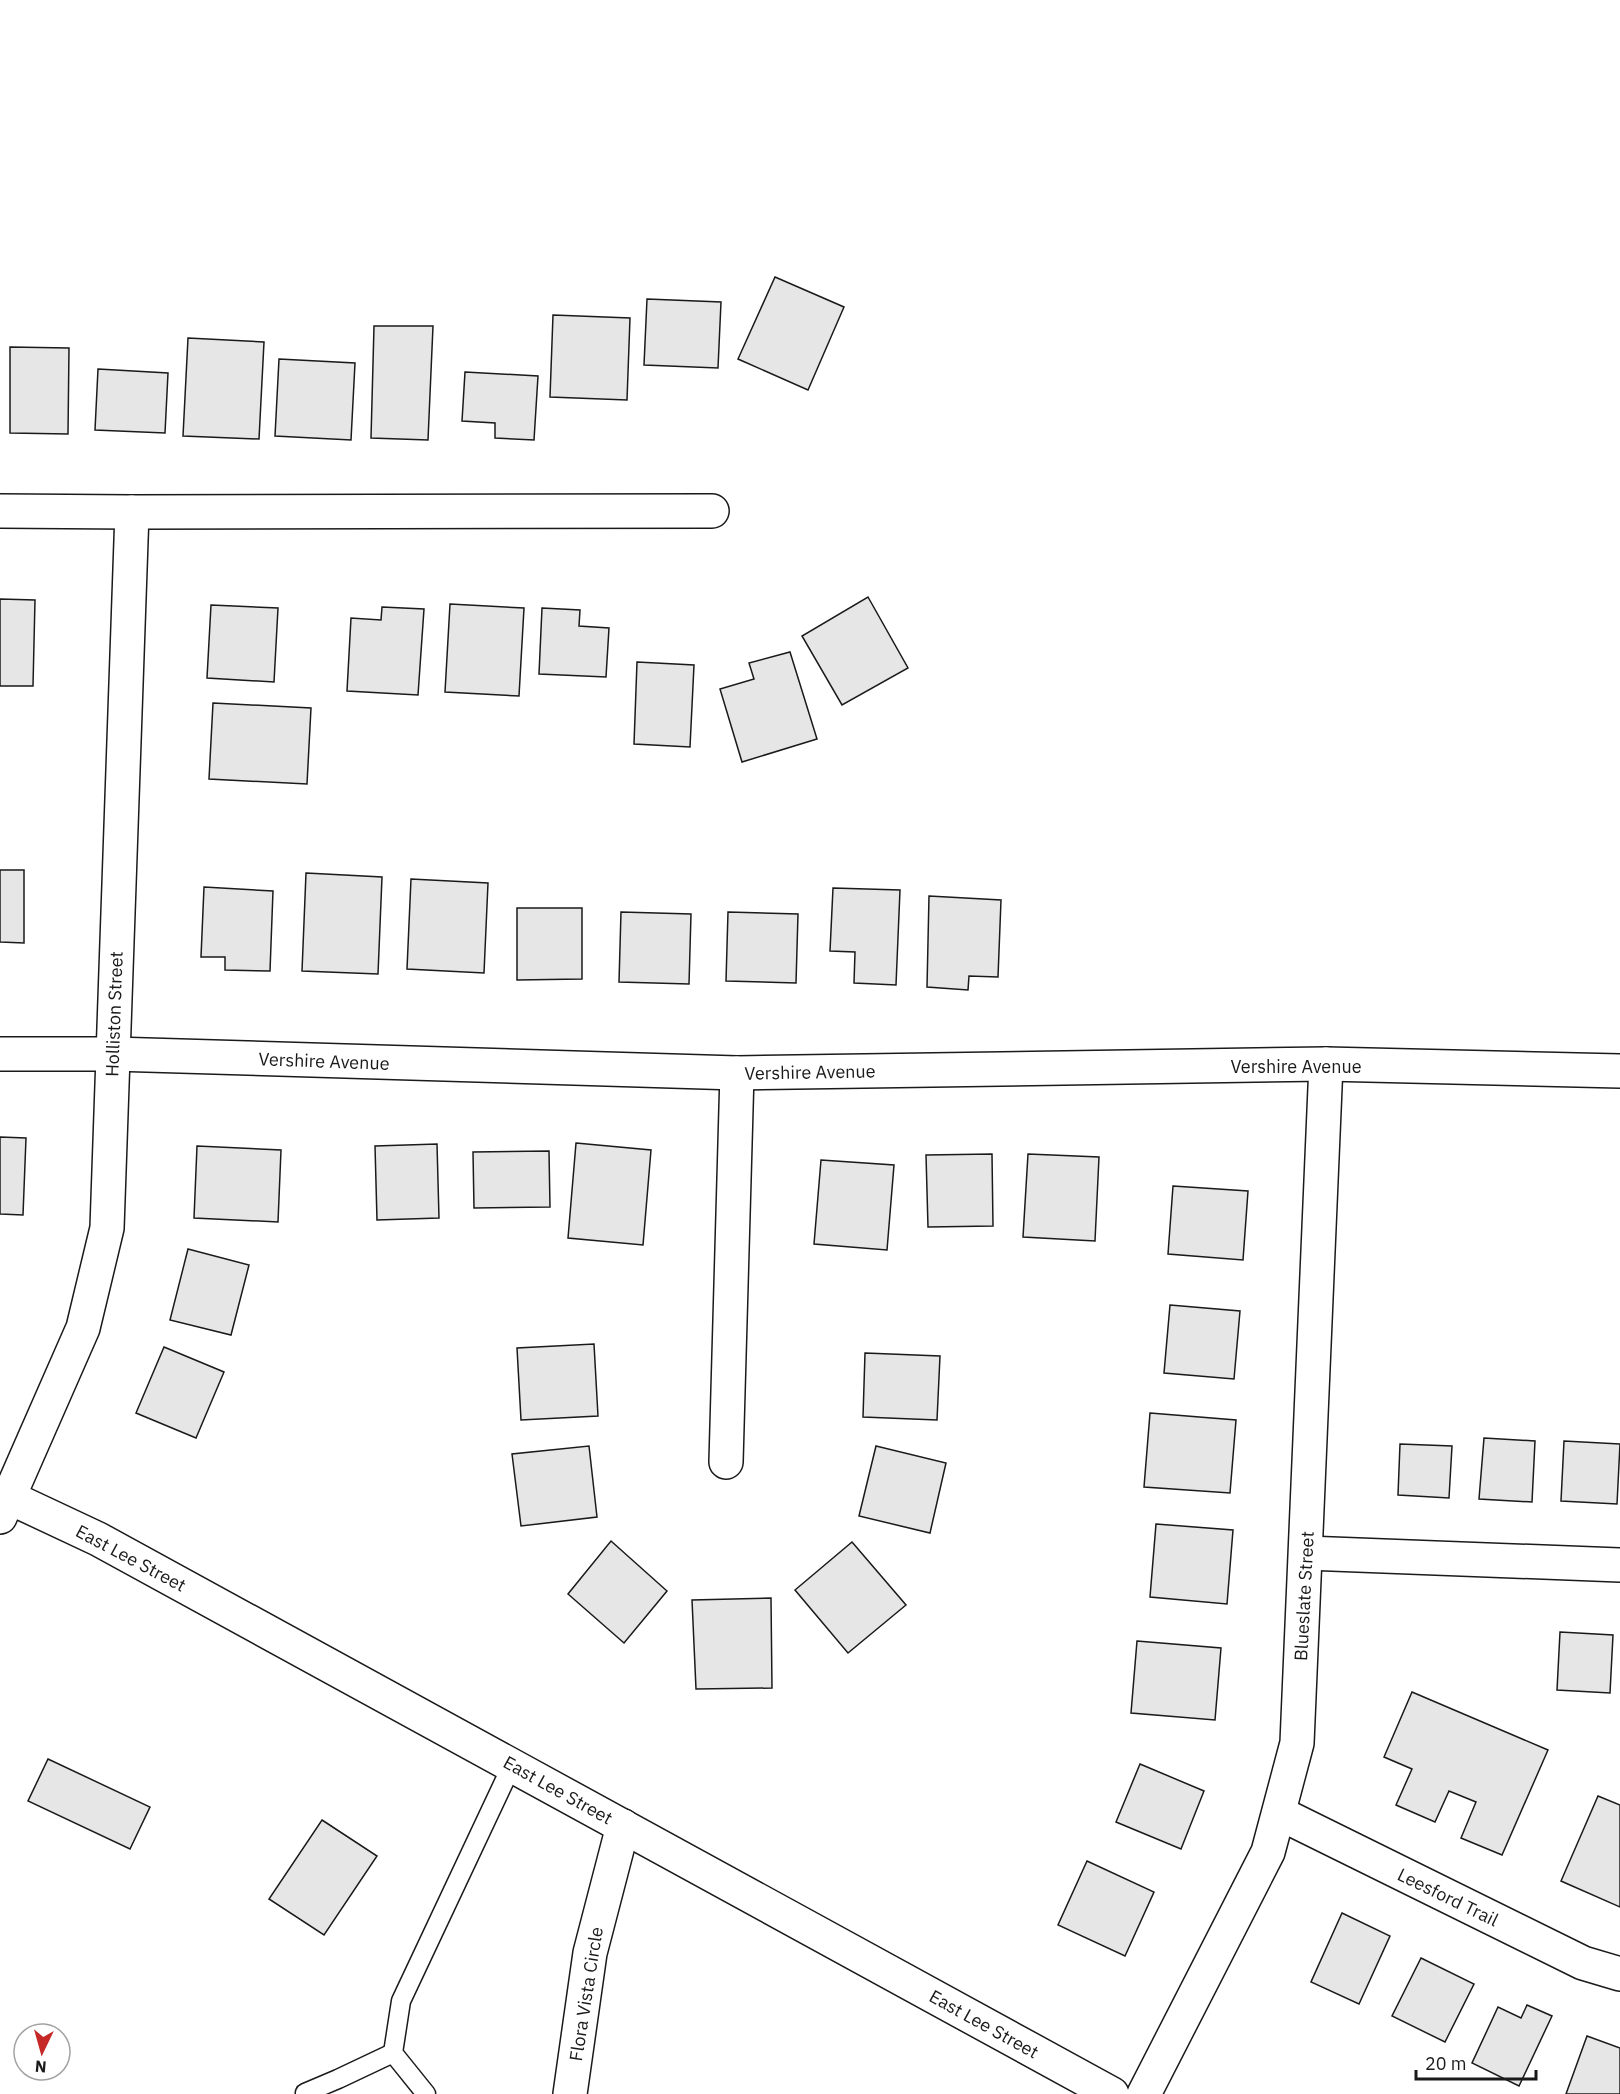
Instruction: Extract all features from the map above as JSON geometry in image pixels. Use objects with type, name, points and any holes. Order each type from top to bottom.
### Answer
[{"type":"street","points":[[0,511],[712,511]]},
{"type":"street","name":"Holliston Street","points":[[3,1502],[83,1328],[107,1228],[132,512]]},
{"type":"street","name":"Vershire Avenue","points":[[0,1054],[113,1054],[737,1073],[1326,1065],[1620,1071]]},
{"type":"street","name":"Blueslate Street","points":[[1144,2094],[1268,1852],[1297,1743],[1326,1065]]},
{"type":"street","points":[[726,1462],[737,1073]]},
{"type":"street","name":"East Lee Street","points":[[3,1502],[98,1539],[1112,2094]]},
{"type":"street","points":[[1306,1553],[1620,1565]]},
{"type":"street","name":"Leesford Trail","points":[[1279,1813],[1583,1963],[1620,1974]]},
{"type":"street","name":"Flora Vista Circle","points":[[570,2094],[590,1953],[623,1826]]},
{"type":"lane","points":[[426,2094],[393,2053],[401,2001],[512,1765]]},
{"type":"lane","points":[[305,2093],[393,2053]]},
{"type":"building","points":[[775,277],[844,307],[808,390],[738,359]]},
{"type":"building","points":[[647,299],[721,302],[718,368],[644,365]]},
{"type":"building","points":[[553,315],[630,318],[627,400],[550,397]]},
{"type":"building","points":[[374,326],[433,326],[428,440],[371,438]]},
{"type":"building","points":[[188,338],[264,342],[259,439],[183,436]]},
{"type":"building","points":[[10,347],[69,348],[68,434],[10,433]]},
{"type":"building","points":[[279,359],[355,363],[351,440],[275,436]]},
{"type":"building","points":[[98,369],[168,373],[165,433],[95,430]]},
{"type":"building","points":[[465,372],[538,376],[534,440],[495,438],[495,423],[462,421]]},
{"type":"building","points":[[868,597],[908,668],[842,705],[802,636]]},
{"type":"building","points":[[0,599],[35,600],[33,686],[0,686]]},
{"type":"building","points":[[450,604],[524,608],[519,696],[445,692]]},
{"type":"building","points":[[211,605],[278,608],[274,682],[207,678]]},
{"type":"building","points":[[382,607],[424,609],[418,695],[347,691],[351,618],[381,620]]},
{"type":"building","points":[[542,608],[580,610],[579,626],[609,628],[606,677],[539,674]]},
{"type":"building","points":[[790,652],[817,739],[742,762],[720,689],[754,679],[749,663]]},
{"type":"building","points":[[637,662],[694,665],[690,747],[634,744]]},
{"type":"building","points":[[213,703],[311,708],[307,784],[209,779]]},
{"type":"building","points":[[0,870],[24,870],[24,943],[0,942]]},
{"type":"building","points":[[306,873],[382,877],[378,974],[302,971]]},
{"type":"building","points":[[411,879],[488,883],[484,973],[407,969]]},
{"type":"building","points":[[204,887],[273,891],[270,971],[225,970],[225,957],[201,957]]},
{"type":"building","points":[[833,888],[900,890],[896,985],[854,983],[855,952],[830,951]]},
{"type":"building","points":[[929,896],[1001,900],[998,977],[969,976],[968,990],[927,987]]},
{"type":"building","points":[[517,908],[582,908],[582,979],[517,980]]},
{"type":"building","points":[[621,912],[691,914],[689,984],[619,982]]},
{"type":"building","points":[[728,912],[798,914],[796,983],[726,981]]},
{"type":"building","points":[[0,1137],[26,1138],[23,1215],[0,1214]]},
{"type":"building","points":[[576,1143],[651,1150],[643,1245],[568,1238]]},
{"type":"building","points":[[437,1144],[439,1218],[377,1220],[375,1146]]},
{"type":"building","points":[[197,1146],[281,1150],[278,1222],[194,1218]]},
{"type":"building","points":[[549,1151],[550,1207],[474,1208],[473,1152]]},
{"type":"building","points":[[992,1154],[993,1226],[928,1227],[926,1155]]},
{"type":"building","points":[[1028,1154],[1099,1157],[1095,1241],[1023,1237]]},
{"type":"building","points":[[821,1160],[894,1165],[887,1250],[814,1244]]},
{"type":"building","points":[[1173,1186],[1248,1191],[1243,1260],[1168,1254]]},
{"type":"building","points":[[188,1249],[249,1265],[231,1335],[170,1320]]},
{"type":"building","points":[[1170,1305],[1240,1311],[1234,1379],[1164,1373]]},
{"type":"building","points":[[594,1344],[598,1416],[521,1420],[517,1348]]},
{"type":"building","points":[[164,1347],[224,1372],[196,1438],[136,1413]]},
{"type":"building","points":[[865,1353],[940,1356],[937,1420],[863,1417]]},
{"type":"building","points":[[1150,1413],[1236,1420],[1230,1493],[1144,1487]]},
{"type":"building","points":[[1484,1438],[1535,1441],[1532,1502],[1479,1499]]},
{"type":"building","points":[[1564,1441],[1620,1444],[1617,1504],[1561,1501]]},
{"type":"building","points":[[1400,1444],[1452,1446],[1449,1498],[1398,1495]]},
{"type":"building","points":[[589,1446],[597,1517],[521,1526],[512,1454]]},
{"type":"building","points":[[876,1446],[946,1463],[930,1533],[859,1516]]},
{"type":"building","points":[[1156,1524],[1233,1530],[1227,1604],[1150,1597]]},
{"type":"building","points":[[611,1541],[667,1591],[624,1643],[568,1594]]},
{"type":"building","points":[[852,1542],[906,1605],[848,1653],[795,1590]]},
{"type":"building","points":[[771,1598],[772,1688],[696,1689],[692,1600]]},
{"type":"building","points":[[1560,1632],[1613,1635],[1610,1693],[1557,1690]]},
{"type":"building","points":[[1137,1641],[1221,1648],[1215,1720],[1131,1713]]},
{"type":"building","points":[[1412,1692],[1548,1750],[1502,1855],[1461,1838],[1476,1802],[1449,1791],[1435,1822],[1396,1805],[1412,1769],[1384,1757]]},
{"type":"building","points":[[48,1759],[150,1807],[130,1849],[28,1801]]},
{"type":"building","points":[[1140,1764],[1204,1791],[1181,1849],[1116,1822]]},
{"type":"building","points":[[1598,1796],[1620,1805],[1620,1907],[1561,1881]]},
{"type":"building","points":[[322,1820],[377,1856],[324,1935],[269,1899]]},
{"type":"building","points":[[1087,1861],[1154,1892],[1125,1956],[1058,1925]]},
{"type":"building","points":[[1342,1913],[1390,1936],[1359,2004],[1311,1982]]},
{"type":"building","points":[[1421,1958],[1474,1984],[1445,2042],[1392,2016]]},
{"type":"building","points":[[1527,2005],[1552,2016],[1519,2086],[1472,2063],[1498,2007],[1521,2018]]},
{"type":"building","points":[[1587,2036],[1620,2048],[1620,2094],[1566,2094]]}]
